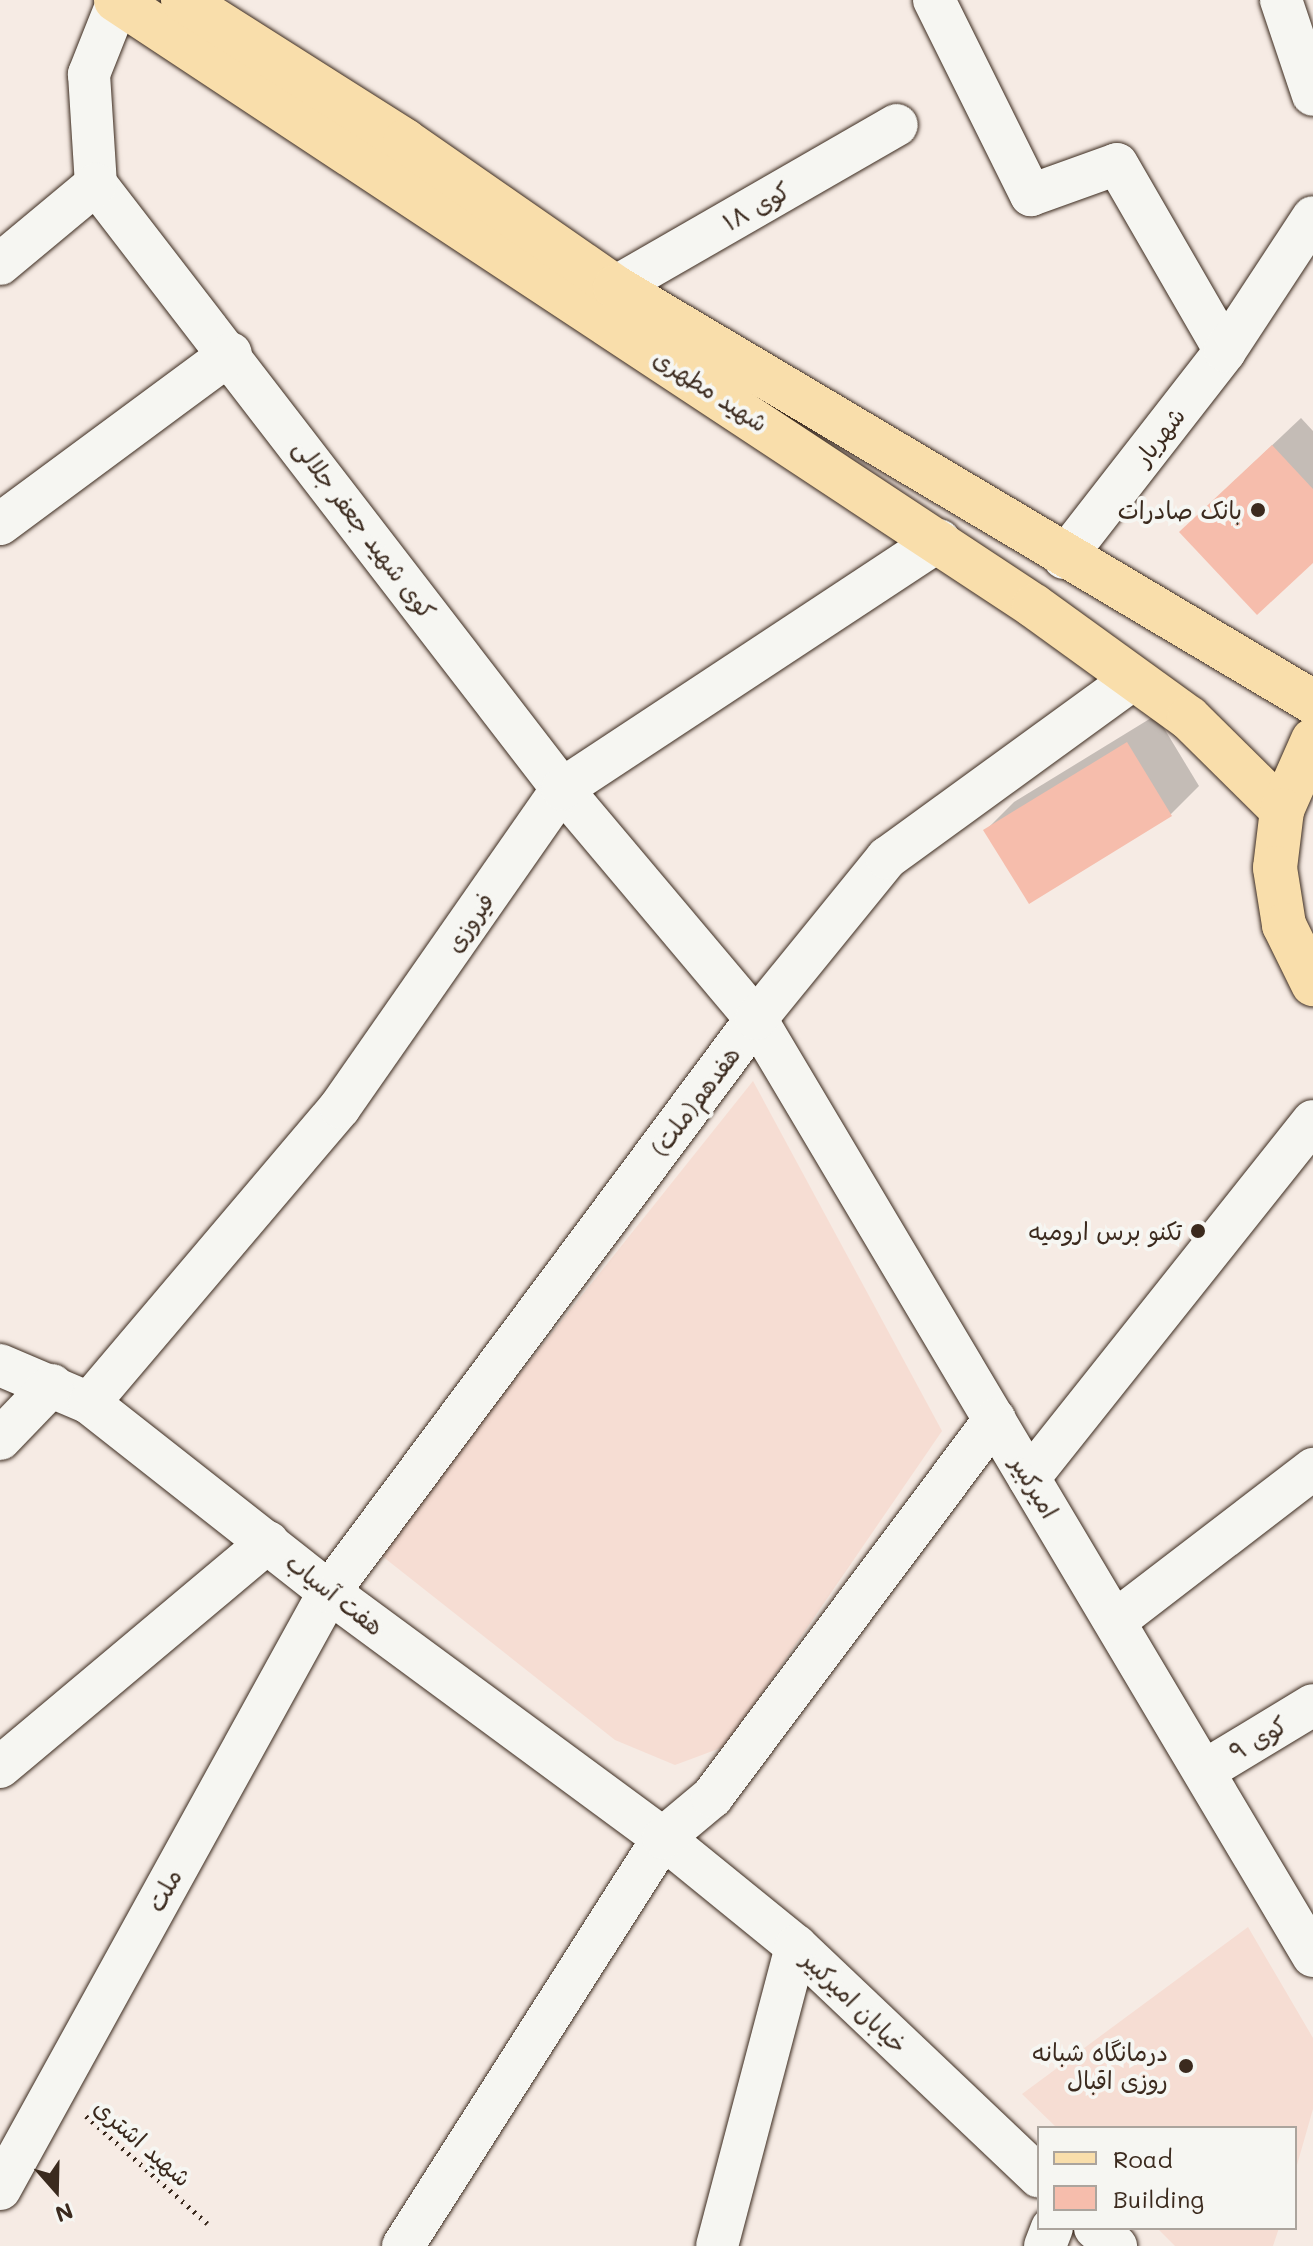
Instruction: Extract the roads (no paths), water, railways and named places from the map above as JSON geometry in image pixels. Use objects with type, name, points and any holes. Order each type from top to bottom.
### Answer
[{"type":"main road","name":"شهید مطهری","points":[[117,0],[939,540],[1189,718],[1282,810]]},
{"type":"main road","name":"شهید مطهری","points":[[183,0],[405,141],[615,287],[1064,558],[1313,702]]},
{"type":"main road","points":[[1313,740],[1282,810],[1275,868],[1284,925],[1313,984]]},
{"type":"street","points":[[0,264],[96,184],[89,74],[117,0]]},
{"type":"street","points":[[934,0],[1031,195],[1117,164],[1225,351]]},
{"type":"street","points":[[1281,0],[1313,95]]},
{"type":"street","name":"کوی ۱۸","points":[[615,287],[897,125]]},
{"type":"street","name":"کوی شهید جعفر جلالی","points":[[96,184],[231,353],[562,789],[756,1019]]},
{"type":"street","name":"شهریار","points":[[1064,558],[1225,351],[1313,217]]},
{"type":"street","points":[[0,524],[231,353]]},
{"type":"street","name":"فیروزی","points":[[89,1403],[340,1107],[562,789],[939,540]]},
{"type":"street","name":"هفدهم(ملت)","points":[[329,1592],[756,1019],[887,858],[1132,680]]},
{"type":"street","name":"امیرکبیر","points":[[756,1019],[1204,1771],[1306,1929]]},
{"type":"street","points":[[1029,1478],[1313,1121]]},
{"type":"street","name":"هفت آسیاب","points":[[0,1365],[89,1403],[329,1592],[663,1838]]},
{"type":"street","points":[[0,1439],[52,1385]]},
{"type":"street","points":[[403,2246],[663,1838],[712,1797],[995,1419]]},
{"type":"street","points":[[1115,1621],[1313,1469]]},
{"type":"street","points":[[0,1767],[268,1542]]},
{"type":"street","name":"ملت","points":[[0,2189],[329,1592]]},
{"type":"street","name":"کوی ۹","points":[[1204,1771],[1313,1705]]},
{"type":"street","name":"خیابان امیرکبیر","points":[[663,1838],[796,1946],[1037,2175]]},
{"type":"street","points":[[717,2246],[796,1946]]},
{"type":"street","points":[[1097,2230],[1116,2246]]},
{"type":"place","name":"بانک صادرات","points":[[1258,510]]},
{"type":"place","name":"تکنو برس ارومیه","points":[[1198,1231]]},
{"type":"place","name":"درمانگاه شبانه روزی اقبال","points":[[1186,2066]]}]
